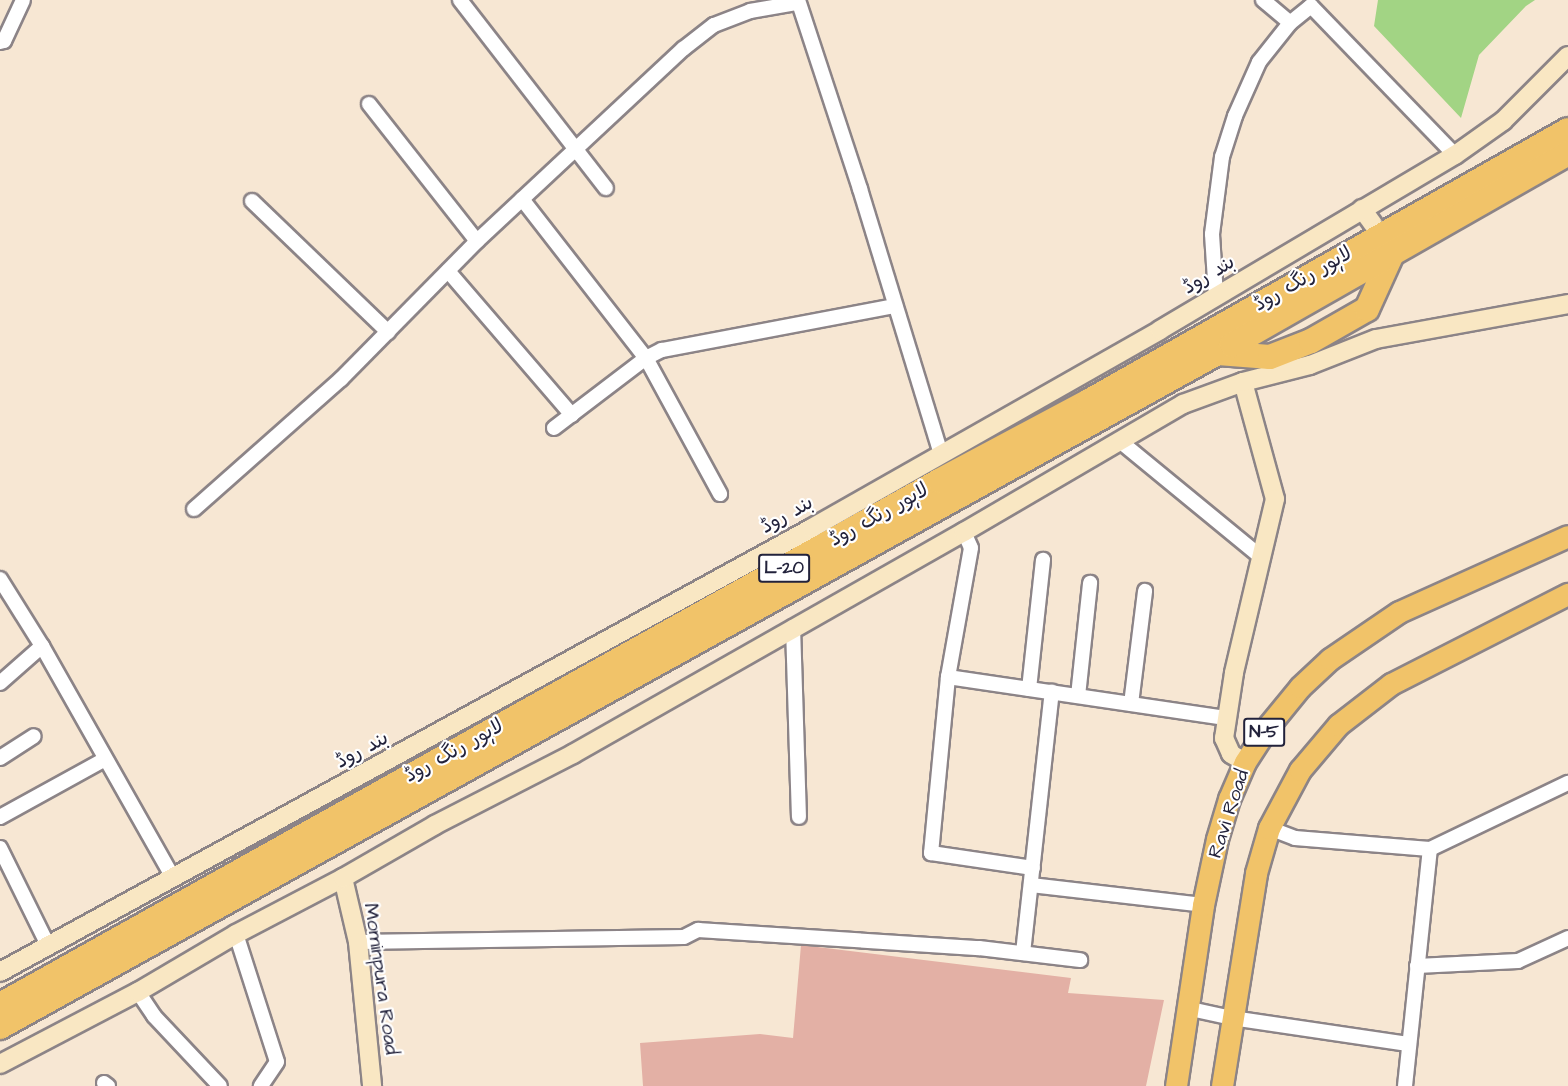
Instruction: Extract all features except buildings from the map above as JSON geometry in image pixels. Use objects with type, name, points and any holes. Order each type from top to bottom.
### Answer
[{"type":"highway","points":[[1297,281],[1350,238],[1368,216],[1568,112]]},
{"type":"highway","name":"لاہور رنگ روڈ","points":[[0,1005],[919,492],[1089,401],[1297,281],[1568,130]]},
{"type":"highway","name":"لاہور رنگ روڈ","points":[[0,1027],[1218,353],[1568,153]]},
{"type":"highway","points":[[1218,353],[1270,357],[1311,340],[1367,309],[1392,254]]},
{"type":"main road","name":"بند روڈ","points":[[0,972],[432,738],[941,454],[1216,296],[1368,216],[1503,121],[1568,56]]},
{"type":"main road","points":[[0,1064],[138,992],[236,934],[343,878],[435,825],[573,754],[1121,442],[1183,404],[1244,382],[1310,365],[1376,339],[1568,304]]},
{"type":"main road","points":[[1367,309],[1376,339]]},
{"type":"main road","points":[[1244,382],[1275,499],[1234,673],[1224,738],[1231,754],[1245,762]]},
{"type":"main road","name":"Ravi Road","points":[[1176,1086],[1203,905],[1220,829],[1245,762],[1269,725],[1300,687],[1353,642],[1398,612],[1568,536]]},
{"type":"main road","name":"N-5","points":[[1222,1086],[1256,873],[1269,828],[1300,770],[1353,712],[1391,684],[1568,594]]},
{"type":"main road","name":"Mominpura Road","points":[[343,878],[358,942],[372,1086]]},
{"type":"street","points":[[0,42],[4,41],[23,0]]},
{"type":"street","points":[[460,0],[574,151],[606,189]]},
{"type":"street","points":[[1263,0],[1290,23]]},
{"type":"street","points":[[194,509],[341,379],[477,241],[683,49],[714,25],[750,11],[797,2],[860,189],[941,454]]},
{"type":"street","points":[[1216,296],[1212,234],[1222,157],[1235,116],[1259,62],[1290,23],[1311,6],[1455,154]]},
{"type":"street","points":[[369,104],[477,241]]},
{"type":"street","points":[[522,199],[646,358],[720,494]]},
{"type":"street","points":[[252,201],[388,332]]},
{"type":"street","points":[[448,271],[572,415]]},
{"type":"street","points":[[554,428],[646,358],[674,346],[896,306]]},
{"type":"street","points":[[1121,442],[1260,555]]},
{"type":"street","points":[[964,532],[971,548],[948,677],[931,853],[1033,868]]},
{"type":"street","points":[[1029,689],[1042,560]]},
{"type":"street","points":[[0,579],[42,646],[173,878]]},
{"type":"street","points":[[1078,696],[1090,583]]},
{"type":"street","points":[[1131,704],[1145,591]]},
{"type":"street","points":[[793,627],[799,817]]},
{"type":"street","points":[[0,683],[42,646]]},
{"type":"street","points":[[948,677],[1227,718]]},
{"type":"street","points":[[1023,953],[1053,692]]},
{"type":"street","points":[[0,758],[34,736]]},
{"type":"street","points":[[0,817],[105,759]]},
{"type":"street","points":[[1269,828],[1295,838],[1430,849],[1568,783]]},
{"type":"street","points":[[0,848],[48,945]]},
{"type":"street","points":[[1405,1086],[1430,849]]},
{"type":"street","points":[[1031,885],[1203,905]]},
{"type":"street","points":[[358,942],[684,937],[698,930],[1023,953],[1080,960]]},
{"type":"street","points":[[236,934],[277,1062],[261,1086]]},
{"type":"street","points":[[1417,966],[1518,961],[1568,938]]},
{"type":"street","points":[[138,992],[154,1016],[220,1086]]},
{"type":"street","points":[[1186,1008],[1232,1018],[1408,1044]]},
{"type":"green space","points":[[1378,0],[1535,0],[1526,6],[1479,55],[1461,118],[1374,26]]}]
